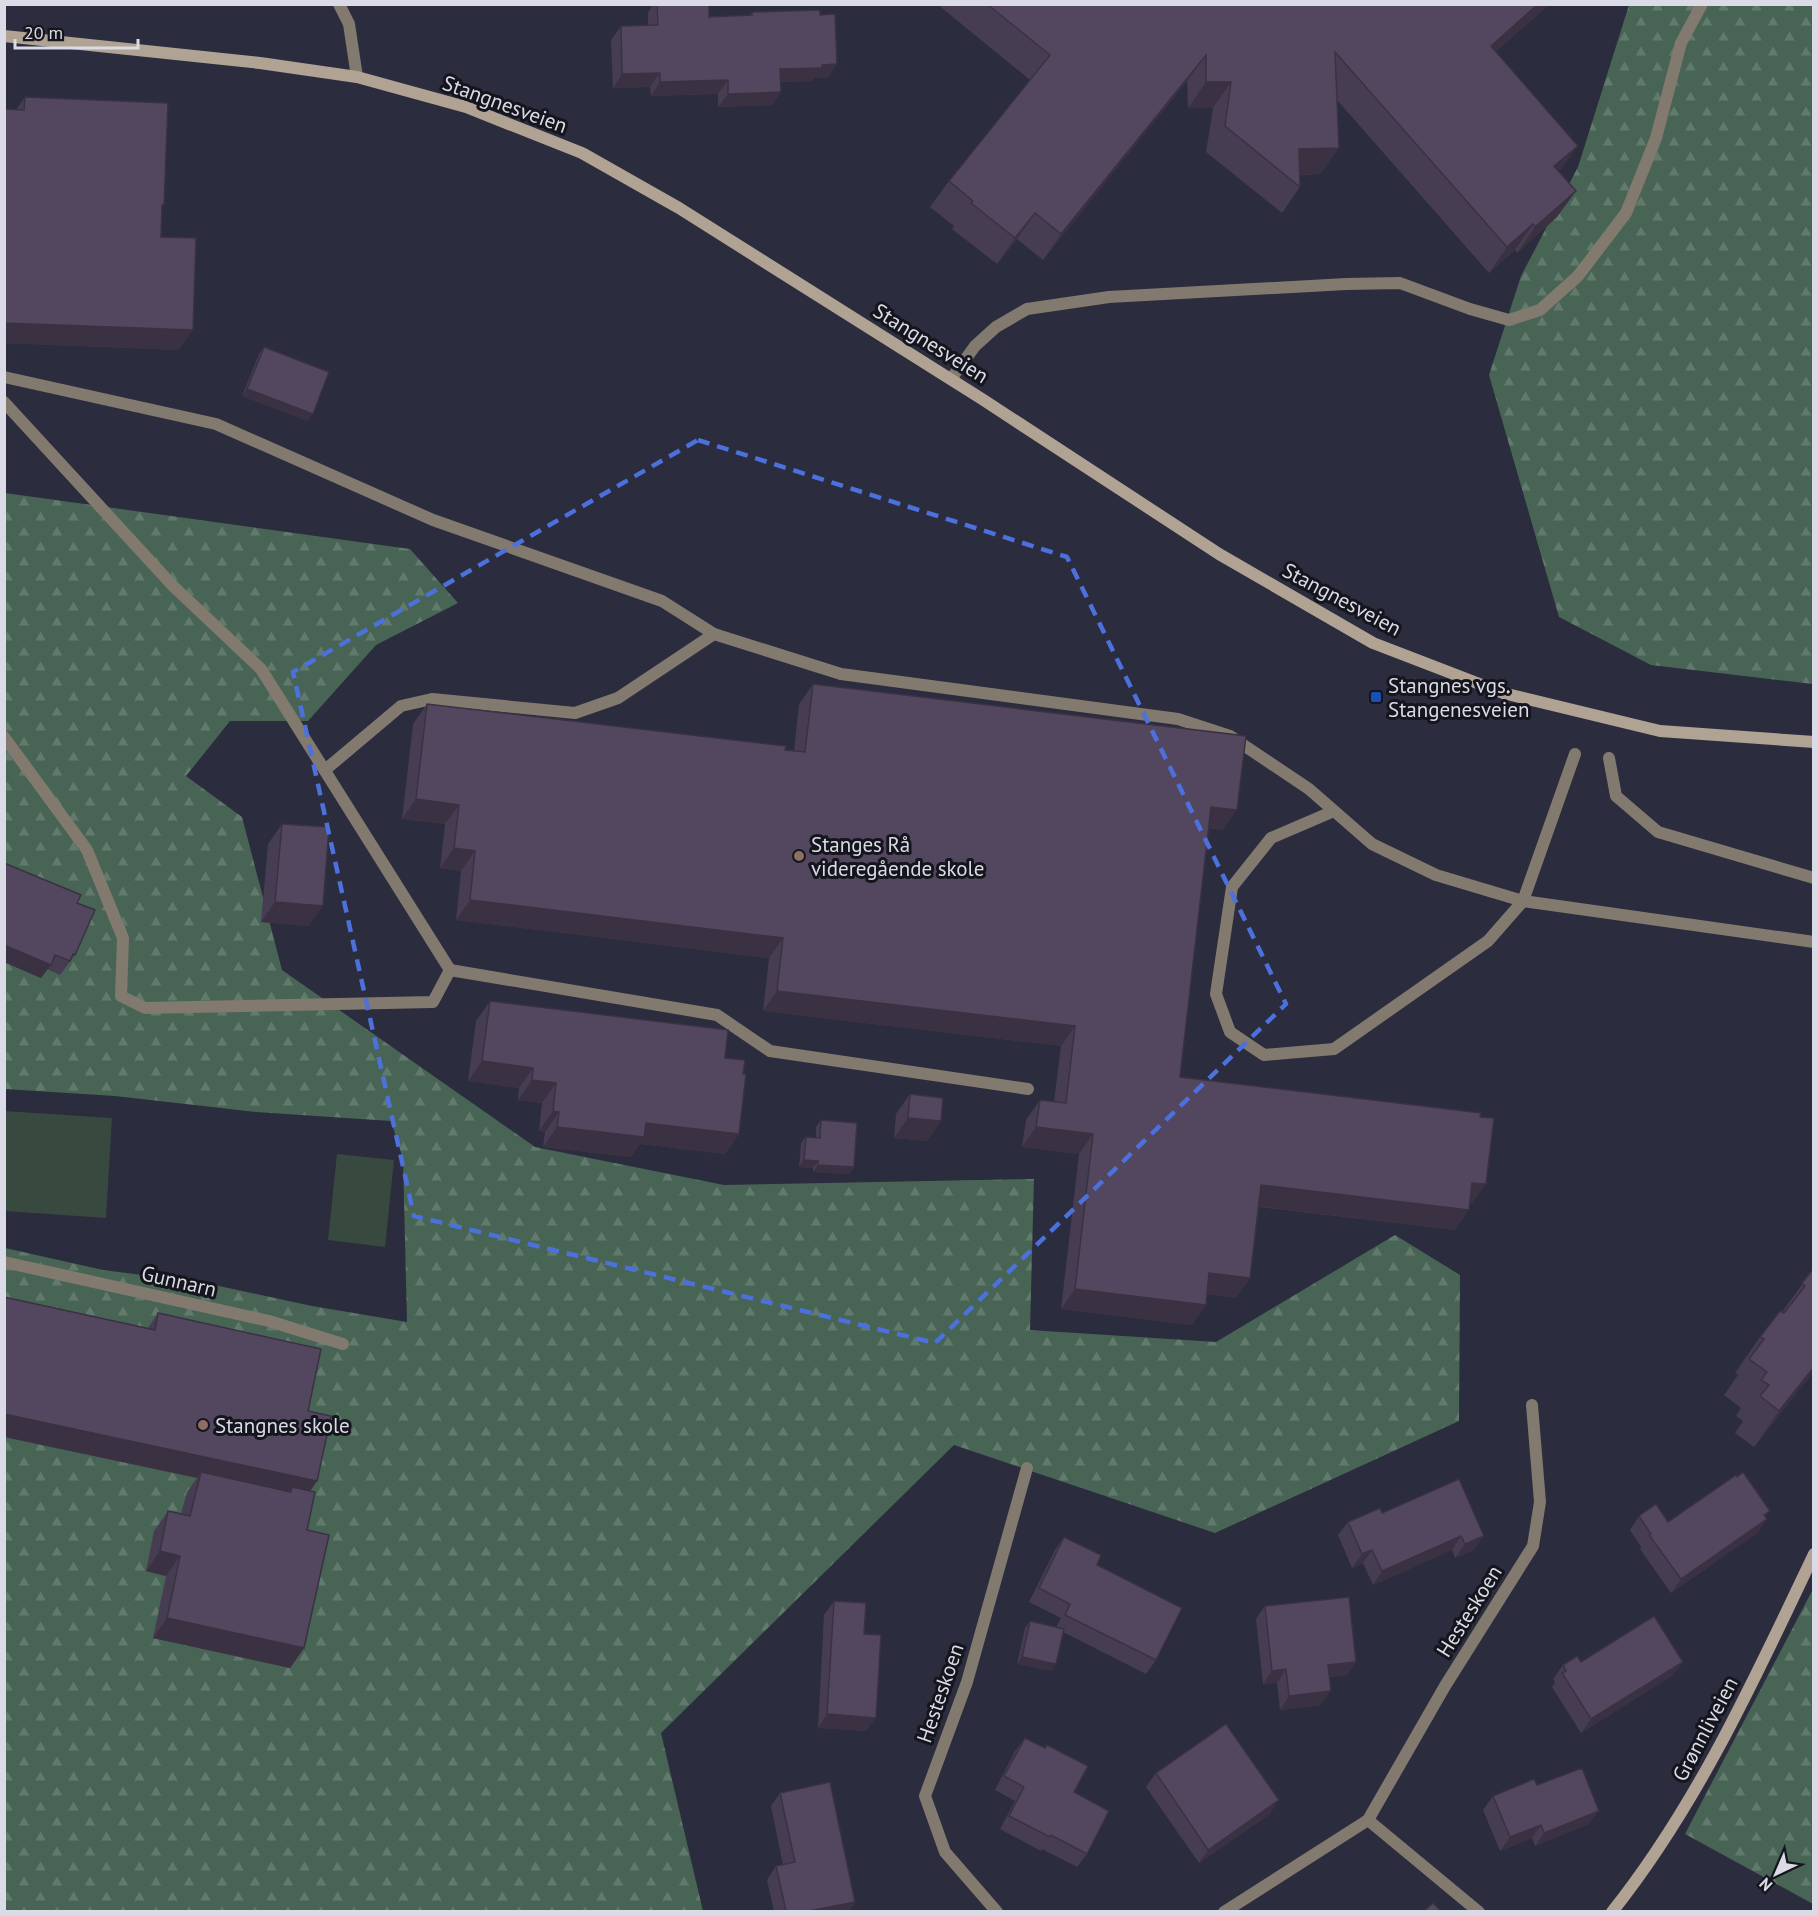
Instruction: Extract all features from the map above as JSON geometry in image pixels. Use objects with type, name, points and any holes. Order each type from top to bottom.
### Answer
[{"type":"main road","name":"Stangnesveien","points":[[4,36],[260,63],[357,77],[466,107],[582,153],[680,207],[951,379],[1219,554],[1373,643],[1503,693],[1660,731],[1814,742]]},
{"type":"main road","name":"Grønnliveien","points":[[1612,1911],[1674,1826],[1710,1763],[1754,1680],[1814,1554]]},
{"type":"street","points":[[339,4],[349,24],[357,77]]},
{"type":"street","points":[[951,379],[975,346],[996,327],[1027,309],[1109,297],[1346,284],[1400,284],[1509,320],[1540,309],[1578,276],[1626,213],[1656,138],[1681,43],[1702,4]]},
{"type":"street","points":[[4,377],[216,424],[433,520],[662,601],[714,634],[841,674],[1178,719],[1230,736],[1309,789],[1372,844],[1436,875],[1523,901],[1814,942]]},
{"type":"street","points":[[4,402],[173,586],[261,669],[450,970],[717,1015],[770,1051],[1028,1089]]},
{"type":"street","points":[[325,770],[400,706],[432,699],[575,713],[618,698],[714,634]]},
{"type":"street","points":[[4,736],[87,850],[123,939],[121,996],[145,1008],[433,1002],[450,970]]},
{"type":"street","points":[[1334,811],[1271,838],[1232,887],[1216,994],[1230,1032],[1264,1055],[1334,1049],[1488,941],[1523,901],[1575,754]]},
{"type":"street","points":[[1609,758],[1617,796],[1658,832],[1814,878]]},
{"type":"street","name":"Gunnarn","points":[[4,1262],[269,1321],[343,1344]]},
{"type":"street","name":"Hesteskoen","points":[[1224,1911],[1368,1820],[1445,1686],[1533,1546],[1540,1502],[1532,1405]]},
{"type":"street","name":"Hesteskoen","points":[[997,1911],[945,1852],[925,1796],[967,1682],[1026,1468]]},
{"type":"street","points":[[1368,1820],[1479,1911]]},
{"type":"highlighted area","points":[[698,440],[1067,557],[1286,1004],[935,1343],[414,1216],[293,672]]},
{"type":"green space","points":[[1629,5],[1813,5],[1813,684],[1651,665],[1559,617],[1489,375],[1521,276],[1578,167]]},
{"type":"green space","points":[[5,493],[410,549],[458,603],[376,645],[308,721],[230,721],[186,776],[242,817],[282,970],[535,1147],[724,1185],[1034,1179],[1030,1330],[1216,1342],[1395,1235],[1460,1275],[1459,1421],[1215,1533],[954,1445],[661,1733],[703,1911],[5,1912],[5,1248],[103,1270],[205,1283],[312,1306],[407,1322],[403,1159],[391,1121],[256,1112],[115,1096],[5,1089]]},
{"type":"green space","points":[[4,1111],[112,1118],[106,1218],[5,1211]]},
{"type":"green space","points":[[337,1154],[394,1160],[385,1247],[328,1240]]},
{"type":"green space","points":[[1813,1589],[1813,1904],[1685,1834]]},
{"type":"building","points":[[657,4],[709,4],[709,17],[752,15],[752,12],[820,10],[820,15],[835,14],[837,64],[822,65],[822,68],[780,69],[781,92],[728,94],[728,80],[660,82],[660,73],[622,74],[621,26],[658,25]]},
{"type":"building","points":[[987,4],[1538,4],[1491,46],[1578,146],[1554,166],[1576,191],[1535,227],[1533,224],[1507,247],[1335,52],[1339,148],[1299,149],[1300,187],[1225,126],[1231,82],[1206,82],[1206,55],[1061,234],[1035,213],[1015,238],[971,203],[973,201],[949,181],[1050,55]]},
{"type":"building","points":[[25,97],[168,103],[161,237],[196,238],[193,330],[4,323],[4,109],[24,110]]},
{"type":"building","points":[[264,347],[329,372],[313,414],[247,389]]},
{"type":"building","points":[[813,684],[1246,736],[1237,810],[1211,807],[1180,1077],[1481,1113],[1480,1117],[1494,1118],[1486,1184],[1472,1183],[1469,1210],[1261,1185],[1250,1278],[1209,1273],[1206,1305],[1075,1289],[1093,1134],[1036,1127],[1040,1100],[1066,1103],[1075,1026],[777,991],[783,938],[470,900],[475,851],[454,848],[459,805],[416,799],[427,704],[786,746],[785,750],[805,752]]},
{"type":"building","points":[[282,824],[329,827],[323,906],[275,902]]},
{"type":"building","points":[[4,863],[81,895],[77,903],[95,910],[75,955],[73,954],[70,961],[55,955],[51,965],[4,945]]},
{"type":"building","points":[[490,1001],[728,1030],[725,1058],[745,1060],[743,1074],[746,1074],[739,1134],[646,1123],[644,1137],[557,1127],[559,1112],[553,1111],[556,1083],[532,1080],[533,1068],[482,1061]]},
{"type":"building","points":[[910,1094],[943,1098],[941,1121],[908,1118]]},
{"type":"building","points":[[821,1120],[857,1123],[854,1167],[818,1165],[818,1161],[804,1160],[806,1137],[820,1138]]},
{"type":"building","points":[[1814,1268],[1814,1367],[1779,1411],[1760,1396],[1769,1385],[1761,1380],[1767,1372],[1749,1359],[1764,1339],[1760,1337],[1780,1311],[1784,1313],[1805,1286],[1802,1283]]},
{"type":"building","points":[[4,1297],[155,1330],[158,1313],[321,1349],[308,1411],[331,1416],[317,1481],[4,1414]]},
{"type":"building","points":[[201,1472],[291,1492],[292,1487],[315,1492],[307,1530],[329,1535],[304,1648],[167,1618],[180,1556],[160,1551],[168,1511],[190,1516]]},
{"type":"building","points":[[1743,1472],[1770,1511],[1764,1515],[1767,1519],[1681,1579],[1649,1535],[1651,1534],[1639,1516],[1656,1504],[1668,1522]]},
{"type":"building","points":[[1459,1479],[1484,1536],[1465,1544],[1461,1536],[1382,1571],[1372,1550],[1362,1554],[1348,1522],[1380,1508],[1382,1513]]},
{"type":"building","points":[[1064,1537],[1101,1555],[1097,1565],[1182,1608],[1156,1660],[1065,1615],[1070,1604],[1039,1588]]},
{"type":"building","points":[[1349,1597],[1356,1662],[1328,1665],[1331,1691],[1289,1696],[1286,1669],[1272,1671],[1265,1606]]},
{"type":"building","points":[[834,1601],[866,1603],[864,1634],[881,1635],[876,1718],[827,1714]]},
{"type":"building","points":[[1654,1616],[1683,1662],[1591,1719],[1562,1673],[1566,1671],[1563,1665],[1577,1656],[1581,1662]]},
{"type":"building","points":[[1030,1621],[1064,1629],[1056,1664],[1022,1657]]},
{"type":"building","points":[[1226,1724],[1279,1800],[1208,1850],[1156,1773]]},
{"type":"building","points":[[1025,1738],[1045,1748],[1047,1745],[1088,1766],[1074,1792],[1109,1811],[1087,1854],[1009,1816],[1024,1787],[1004,1776]]},
{"type":"building","points":[[1582,1768],[1599,1811],[1544,1833],[1541,1825],[1510,1837],[1493,1796],[1534,1779],[1537,1785]]},
{"type":"building","points":[[830,1782],[855,1902],[809,1911],[786,1911],[776,1866],[795,1862],[780,1793]]},
{"type":"building","points":[[1433,1903],[1441,1911],[1424,1911]]},
{"type":"place","name":"Stangnes vgs. Stangenesveien","points":[[1376,697]]},
{"type":"place","name":"Stanges Rå videregående skole","points":[[799,856]]},
{"type":"place","name":"Stangnes skole","points":[[203,1425]]}]
